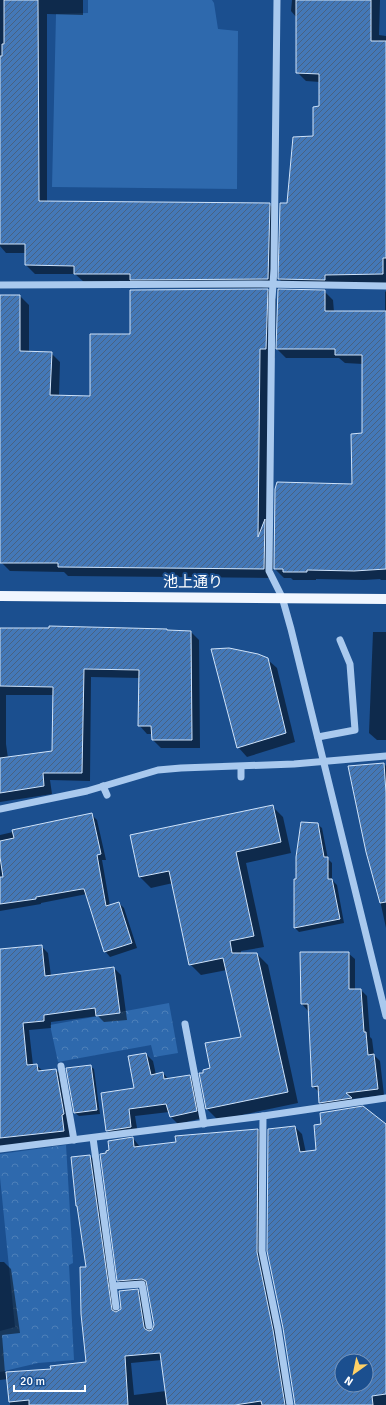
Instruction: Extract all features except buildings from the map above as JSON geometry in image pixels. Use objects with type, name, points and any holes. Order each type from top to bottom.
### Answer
[{"type":"main road","name":"池上通り","points":[[0,596],[386,599]]},
{"type":"street","points":[[277,0],[269,571],[282,597],[318,737],[386,1016]]},
{"type":"street","points":[[0,285],[272,284],[386,286]]},
{"type":"street","points":[[318,737],[355,730],[350,664],[340,640]]},
{"type":"street","points":[[0,810],[87,791],[158,770],[324,762],[386,756]]},
{"type":"street","points":[[241,766],[241,778]]},
{"type":"street","points":[[103,786],[107,795]]},
{"type":"street","points":[[185,1024],[204,1124]]},
{"type":"street","points":[[60,1066],[74,1140]]},
{"type":"street","points":[[0,1149],[204,1124],[386,1098]]},
{"type":"street","points":[[263,1116],[262,1251],[266,1276],[271,1293],[290,1405]]},
{"type":"street","points":[[93,1138],[116,1307]]},
{"type":"street","points":[[113,1286],[142,1284],[149,1326]]},
{"type":"green space","points":[[88,0],[212,0],[214,3],[218,29],[238,31],[237,189],[52,187],[56,14],[88,13]]},
{"type":"green space","points":[[169,1003],[178,1053],[154,1057],[151,1045],[58,1062],[50,1025]]},
{"type":"green space","points":[[66,1145],[73,1263],[69,1265],[74,1360],[38,1363],[0,1372],[0,1331],[15,1327],[0,1177],[0,1154]]}]
